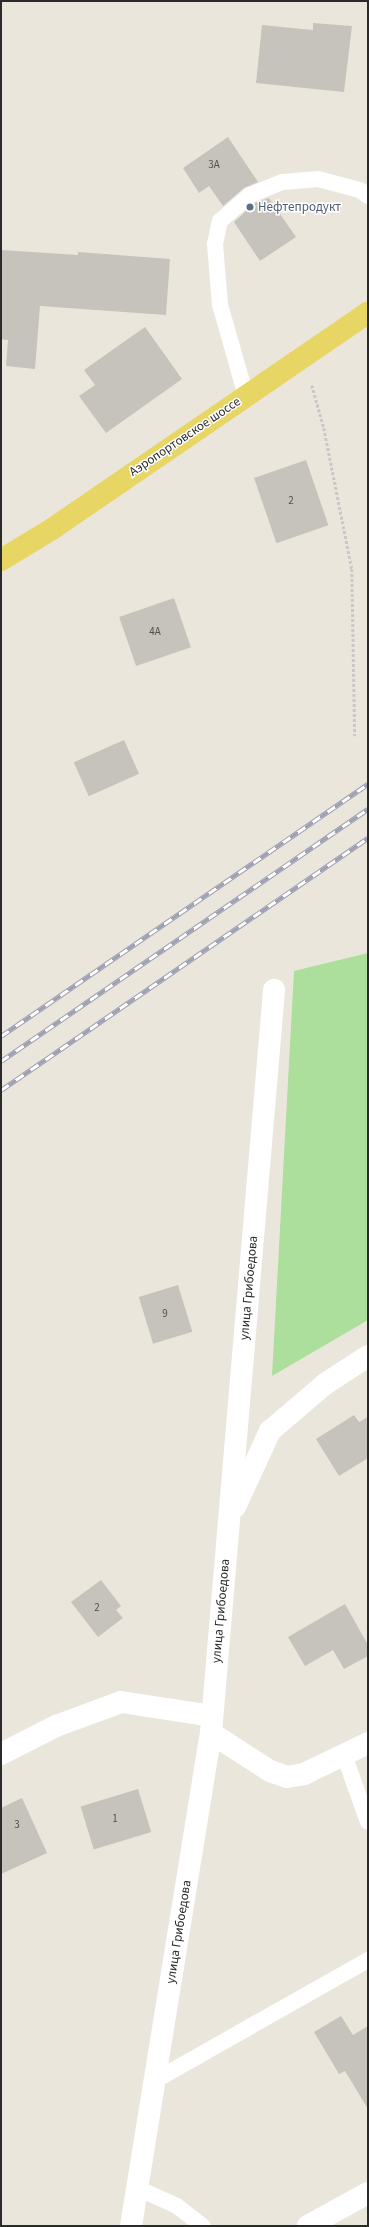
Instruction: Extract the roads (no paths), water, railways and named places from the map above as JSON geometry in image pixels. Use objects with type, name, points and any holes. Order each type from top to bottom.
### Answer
[{"type":"main road","name":"Аэропортовское шоссе","points":[[1,560],[52,529],[368,313]]},
{"type":"street","name":"улица Грибоедова","points":[[131,2226],[212,1724],[274,990]]},
{"type":"street","points":[[229,1520],[270,1431],[325,1384],[368,1356]]},
{"type":"street","points":[[1,1754],[56,1726],[121,1702],[212,1724],[270,1771],[287,1777],[304,1774],[368,1743]]},
{"type":"street","points":[[308,2226],[368,2193]]},
{"type":"lane","points":[[246,396],[220,305],[215,244],[220,221],[250,195],[283,182],[318,179],[360,190],[368,196]]},
{"type":"lane","points":[[344,1755],[368,1822]]},
{"type":"lane","points":[[154,2081],[368,1960]]},
{"type":"lane","points":[[137,2188],[177,2206],[203,2226]]},
{"type":"railway","points":[[1,1036],[368,784]]},
{"type":"railway","points":[[1,1061],[368,809]]},
{"type":"railway","points":[[1,1090],[368,838]]},
{"type":"place","name":"Нефтепродукт","points":[[250,207]]}]
